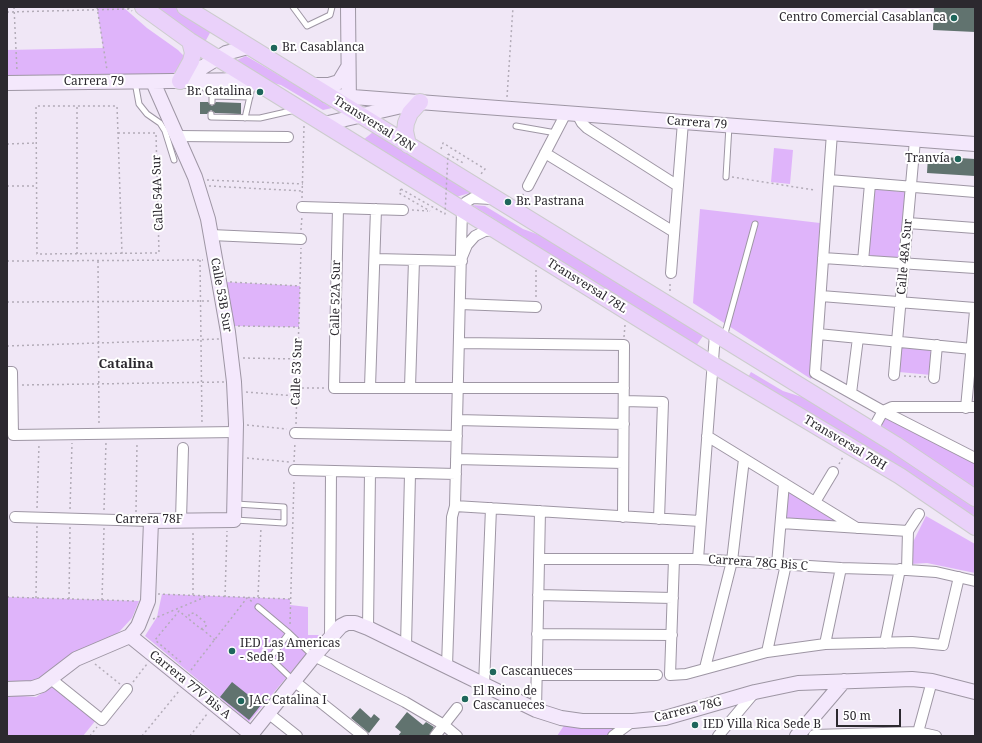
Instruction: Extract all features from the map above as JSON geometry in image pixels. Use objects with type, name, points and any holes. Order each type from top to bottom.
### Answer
[{"type":"main road","name":"Transversal 78N","points":[[185,7],[326,95],[353,107],[408,145],[499,201]]},
{"type":"main road","points":[[144,8],[190,41],[462,209]]},
{"type":"main road","points":[[180,81],[191,61],[193,53],[190,41]]},
{"type":"main road","points":[[408,145],[405,136],[406,123],[410,113],[420,102]]},
{"type":"main road","points":[[499,201],[719,337]]},
{"type":"main road","name":"Transversal 78L","points":[[462,209],[712,364]]},
{"type":"main road","name":"Transversal 78H","points":[[719,337],[872,431],[975,498]]},
{"type":"main road","name":"Transversal 78H","points":[[712,364],[904,479],[975,527]]},
{"type":"street","points":[[348,7],[348,67],[353,107]]},
{"type":"street","name":"Carrera 79","points":[[180,81],[231,51],[248,47]]},
{"type":"street","points":[[311,85],[335,84],[342,79],[348,67]]},
{"type":"street","name":"Carrera 79","points":[[12,83],[254,80]]},
{"type":"street","name":"Calle 53B Sur","points":[[153,82],[197,182],[211,235],[228,332],[234,387],[236,428],[235,504],[231,520]]},
{"type":"street","name":"Carrera 79","points":[[353,107],[420,102]]},
{"type":"street","name":"Carrera 79","points":[[324,124],[353,107],[420,102],[975,144]]},
{"type":"street","points":[[528,186],[556,133],[572,114],[587,128],[678,186]]},
{"type":"street","points":[[671,273],[683,122]]},
{"type":"street","points":[[832,133],[815,373],[883,411],[975,458]]},
{"type":"street","points":[[177,136],[288,136]]},
{"type":"street","name":"Calle 48A Sur","points":[[894,375],[915,140]]},
{"type":"street","points":[[545,152],[674,232]]},
{"type":"street","points":[[829,180],[975,192]]},
{"type":"street","points":[[863,261],[870,184]]},
{"type":"street","points":[[447,666],[452,517],[455,506],[462,261],[460,234],[462,209],[466,202],[473,198],[499,201]]},
{"type":"street","points":[[302,207],[403,210]]},
{"type":"street","name":"Calle 52A Sur","points":[[334,388],[338,208]]},
{"type":"street","points":[[370,387],[376,209]]},
{"type":"street","points":[[908,223],[975,228]]},
{"type":"street","points":[[462,261],[465,250],[471,240],[480,233],[496,230]]},
{"type":"street","points":[[211,235],[301,239]]},
{"type":"street","points":[[823,258],[975,268]]},
{"type":"street","points":[[375,259],[462,261]]},
{"type":"street","points":[[410,387],[414,260]]},
{"type":"street","points":[[821,296],[975,308]]},
{"type":"street","points":[[460,304],[536,307]]},
{"type":"street","points":[[872,431],[883,411],[892,407],[971,408],[972,349],[975,311]]},
{"type":"street","points":[[818,334],[972,349]]},
{"type":"street","points":[[698,559],[712,364],[719,337]]},
{"type":"street","points":[[851,392],[858,338]]},
{"type":"street","points":[[459,343],[624,345],[623,517]]},
{"type":"street","points":[[934,378],[937,345]]},
{"type":"street","points":[[9,372],[12,385],[13,434],[202,432],[236,428]]},
{"type":"street","points":[[334,388],[624,388]]},
{"type":"street","points":[[624,401],[663,402],[659,519]]},
{"type":"street","points":[[457,420],[624,424]]},
{"type":"street","points":[[295,431],[457,436]]},
{"type":"street","points":[[707,436],[857,528]]},
{"type":"street","points":[[183,448],[187,520]]},
{"type":"street","points":[[456,459],[623,463]]},
{"type":"street","points":[[705,668],[732,561],[744,459]]},
{"type":"street","points":[[294,466],[331,471],[456,474]]},
{"type":"street","points":[[250,735],[330,638],[331,471]]},
{"type":"street","points":[[368,628],[370,472]]},
{"type":"street","points":[[815,502],[833,472]]},
{"type":"street","points":[[406,646],[410,474]]},
{"type":"street","points":[[767,652],[782,564],[781,523],[784,483]]},
{"type":"street","points":[[455,506],[700,522]]},
{"type":"street","points":[[484,685],[491,508]]},
{"type":"street","points":[[536,710],[540,511]]},
{"type":"street","points":[[885,643],[903,569],[908,531],[919,514]]},
{"type":"street","name":"Carrera 78F","points":[[15,517],[150,521],[231,520]]},
{"type":"street","points":[[7,689],[33,688],[51,679],[66,666],[85,655],[134,631],[148,598],[150,521]]},
{"type":"street","points":[[781,523],[908,531]]},
{"type":"street","name":"Carrera 78G Bis C","points":[[539,558],[698,559],[841,568],[903,569],[936,572],[975,581]]},
{"type":"street","points":[[674,559],[670,675],[686,674],[767,652],[825,644],[912,642],[942,645],[959,577]]},
{"type":"street","points":[[825,644],[841,568]]},
{"type":"street","points":[[538,595],[673,598]]},
{"type":"street","name":"Carrera 78G","points":[[330,638],[341,626],[346,623],[355,623],[406,646],[536,710],[560,718],[582,721],[634,721],[665,718],[756,692],[798,683],[912,678],[932,681],[975,692]]},
{"type":"street","name":"Carrera 77V Bis A","points":[[134,631],[154,655],[250,735]]},
{"type":"street","points":[[538,634],[672,635]]},
{"type":"street","points":[[314,656],[405,702],[444,725],[457,736]]},
{"type":"street","points":[[537,675],[657,675]]},
{"type":"street","points":[[51,679],[102,720],[127,689]]},
{"type":"street","points":[[294,681],[363,736]]},
{"type":"street","points":[[808,733],[844,681]]},
{"type":"street","points":[[917,734],[932,681]]},
{"type":"street","points":[[718,736],[756,692]]},
{"type":"street","points":[[435,736],[457,708]]},
{"type":"street","points":[[268,713],[297,736]]},
{"type":"street","points":[[613,736],[634,721]]},
{"type":"street","points":[[808,733],[917,734],[936,736]]},
{"type":"lane","points":[[293,7],[307,26],[330,15],[332,7]]},
{"type":"lane","points":[[245,118],[254,80]]},
{"type":"lane","points":[[198,81],[212,99],[250,97]]},
{"type":"lane","points":[[135,82],[139,104],[147,114],[160,123],[165,131],[174,160]]},
{"type":"lane","points":[[211,114],[211,117],[260,118],[302,110]]},
{"type":"lane","points":[[726,177],[729,125]]},
{"type":"lane","points":[[516,126],[556,133]]},
{"type":"lane","points":[[719,337],[755,224]]},
{"type":"lane","name":"Carrera 78F","points":[[231,520],[284,523],[284,507],[235,504]]},
{"type":"lane","points":[[258,607],[314,656]]},
{"type":"lane","points":[[289,633],[270,658],[294,681]]},
{"type":"path","points":[[12,83],[14,7]]},
{"type":"path","points":[[507,101],[513,7]]},
{"type":"path","points":[[97,8],[109,82]]},
{"type":"path","points":[[7,12],[97,8],[144,8]]},
{"type":"path","points":[[77,105],[77,254]]},
{"type":"path","points":[[77,105],[117,106],[122,254],[37,254],[36,106],[77,105]]},
{"type":"path","name":"Calle 53 Sur","points":[[289,633],[303,184],[302,110]]},
{"type":"path","name":"Calle 54A Sur","points":[[118,133],[156,133],[159,253],[122,254]]},
{"type":"path","points":[[443,143],[485,169],[481,174],[475,170]]},
{"type":"path","points":[[7,144],[36,144]]},
{"type":"path","points":[[403,210],[430,211],[399,193],[401,189],[445,214],[448,154],[468,166]]},
{"type":"path","points":[[726,177],[814,190]]},
{"type":"path","points":[[197,182],[303,184]]},
{"type":"path","points":[[197,182],[302,191]]},
{"type":"path","points":[[7,186],[36,186]]},
{"type":"path","points":[[518,205],[528,186]]},
{"type":"path","points":[[200,260],[202,432]]},
{"type":"path","points":[[7,261],[215,260]]},
{"type":"path","points":[[98,261],[99,434]]},
{"type":"path","points":[[536,264],[536,307]]},
{"type":"path","points":[[668,305],[671,273]]},
{"type":"path","points":[[219,282],[300,286]]},
{"type":"path","points":[[7,302],[222,301]]},
{"type":"path","points":[[624,345],[625,319]]},
{"type":"path","points":[[7,346],[201,340],[228,332],[298,327]]},
{"type":"path","points":[[231,358],[298,359]]},
{"type":"path","points":[[894,375],[934,378]]},
{"type":"path","points":[[12,385],[201,383],[296,396]]},
{"type":"path","points":[[297,388],[334,388]]},
{"type":"path","points":[[236,428],[295,431]]},
{"type":"path","points":[[136,520],[137,433]]},
{"type":"path","points":[[833,472],[846,453]]},
{"type":"path","points":[[235,458],[294,466]]},
{"type":"path","points":[[187,520],[192,596]]},
{"type":"path","points":[[225,597],[231,520]]},
{"type":"path","points":[[258,598],[261,521]]},
{"type":"path","points":[[7,597],[148,598],[206,596],[290,599]]},
{"type":"path","points":[[134,631],[206,596]]},
{"type":"path","points":[[142,736],[247,598]]},
{"type":"path","points":[[185,665],[155,640],[178,611],[215,640]]},
{"type":"path","points":[[189,619],[189,614],[194,613],[206,623],[206,627],[201,629]]},
{"type":"path","points":[[85,655],[127,689],[154,655]]},
{"type":"path","points":[[190,736],[215,705]]},
{"type":"path","points":[[90,736],[102,720]]},
{"type":"shaded area","points":[[97,7],[123,7],[147,28],[183,55],[184,63],[179,71],[170,74],[7,76],[7,50],[103,48]]},
{"type":"shaded area","points":[[154,7],[175,7],[211,31],[205,42]]},
{"type":"shaded area","points":[[246,56],[332,108],[323,110],[281,85],[269,82],[235,61]]},
{"type":"shaded area","points":[[373,132],[473,192],[456,197],[363,140]]},
{"type":"shaded area","points":[[774,148],[793,150],[790,184],[771,182]]},
{"type":"shaded area","points":[[872,189],[905,192],[899,261],[866,258]]},
{"type":"shaded area","points":[[472,205],[485,206],[523,229],[553,240],[703,336],[696,346]]},
{"type":"shaded area","points":[[700,209],[820,223],[811,379],[693,303]]},
{"type":"shaded area","points":[[226,282],[300,286],[299,327],[234,326]]},
{"type":"shaded area","points":[[902,346],[933,349],[931,375],[899,372]]},
{"type":"shaded area","points":[[751,372],[783,391],[805,398],[893,451],[975,504],[975,521],[747,379]]},
{"type":"shaded area","points":[[884,416],[975,463],[975,489],[879,426]]},
{"type":"shaded area","points":[[787,490],[845,523],[785,519]]},
{"type":"shaded area","points":[[926,516],[975,544],[975,573],[927,563],[911,564],[912,544]]},
{"type":"shaded area","points":[[162,594],[290,599],[290,605],[308,607],[308,635],[322,635],[249,722],[145,636],[157,617]]},
{"type":"shaded area","points":[[7,597],[139,601],[132,618],[119,632],[48,675],[35,681],[7,683]]},
{"type":"shaded area","points":[[52,687],[96,720],[83,736],[7,736],[8,695],[36,697]]},
{"type":"shaded area","points":[[565,724],[618,725],[606,736],[557,736]]},
{"type":"building","name":"Centro Comercial Casablanca","points":[[934,7],[975,7],[975,32],[933,30]]},
{"type":"building","points":[[200,102],[208,102],[212,106],[216,102],[241,103],[241,114],[215,113],[211,110],[207,114],[200,114]]},
{"type":"building","points":[[928,156],[975,159],[975,176],[927,173]]},
{"type":"building","name":"JAC Catalina I","points":[[232,682],[261,705],[249,720],[220,697]]},
{"type":"building","points":[[360,708],[371,718],[374,714],[380,719],[369,733],[351,718]]},
{"type":"building","points":[[407,712],[423,725],[426,722],[434,727],[429,736],[398,736],[401,732],[395,727]]},
{"type":"place","name":"Centro Comercial Casablanca","points":[[954,18]]},
{"type":"place","name":"Br. Casablanca","points":[[274,48]]},
{"type":"place","name":"Br. Catalina","points":[[260,92]]},
{"type":"place","name":"Tranvía","points":[[958,159]]},
{"type":"place","name":"Br. Pastrana","points":[[508,202]]},
{"type":"place","name":"IED Las Americas - Sede B","points":[[232,651]]},
{"type":"place","name":"Cascanueces","points":[[493,672]]},
{"type":"place","name":"El Reino de Cascanueces","points":[[465,699]]},
{"type":"place","name":"JAC Catalina I","points":[[241,701]]},
{"type":"place","name":"IED Villa Rica Sede B","points":[[695,725]]},
{"type":"district","name":"Catalina","points":[[126,364]]}]
